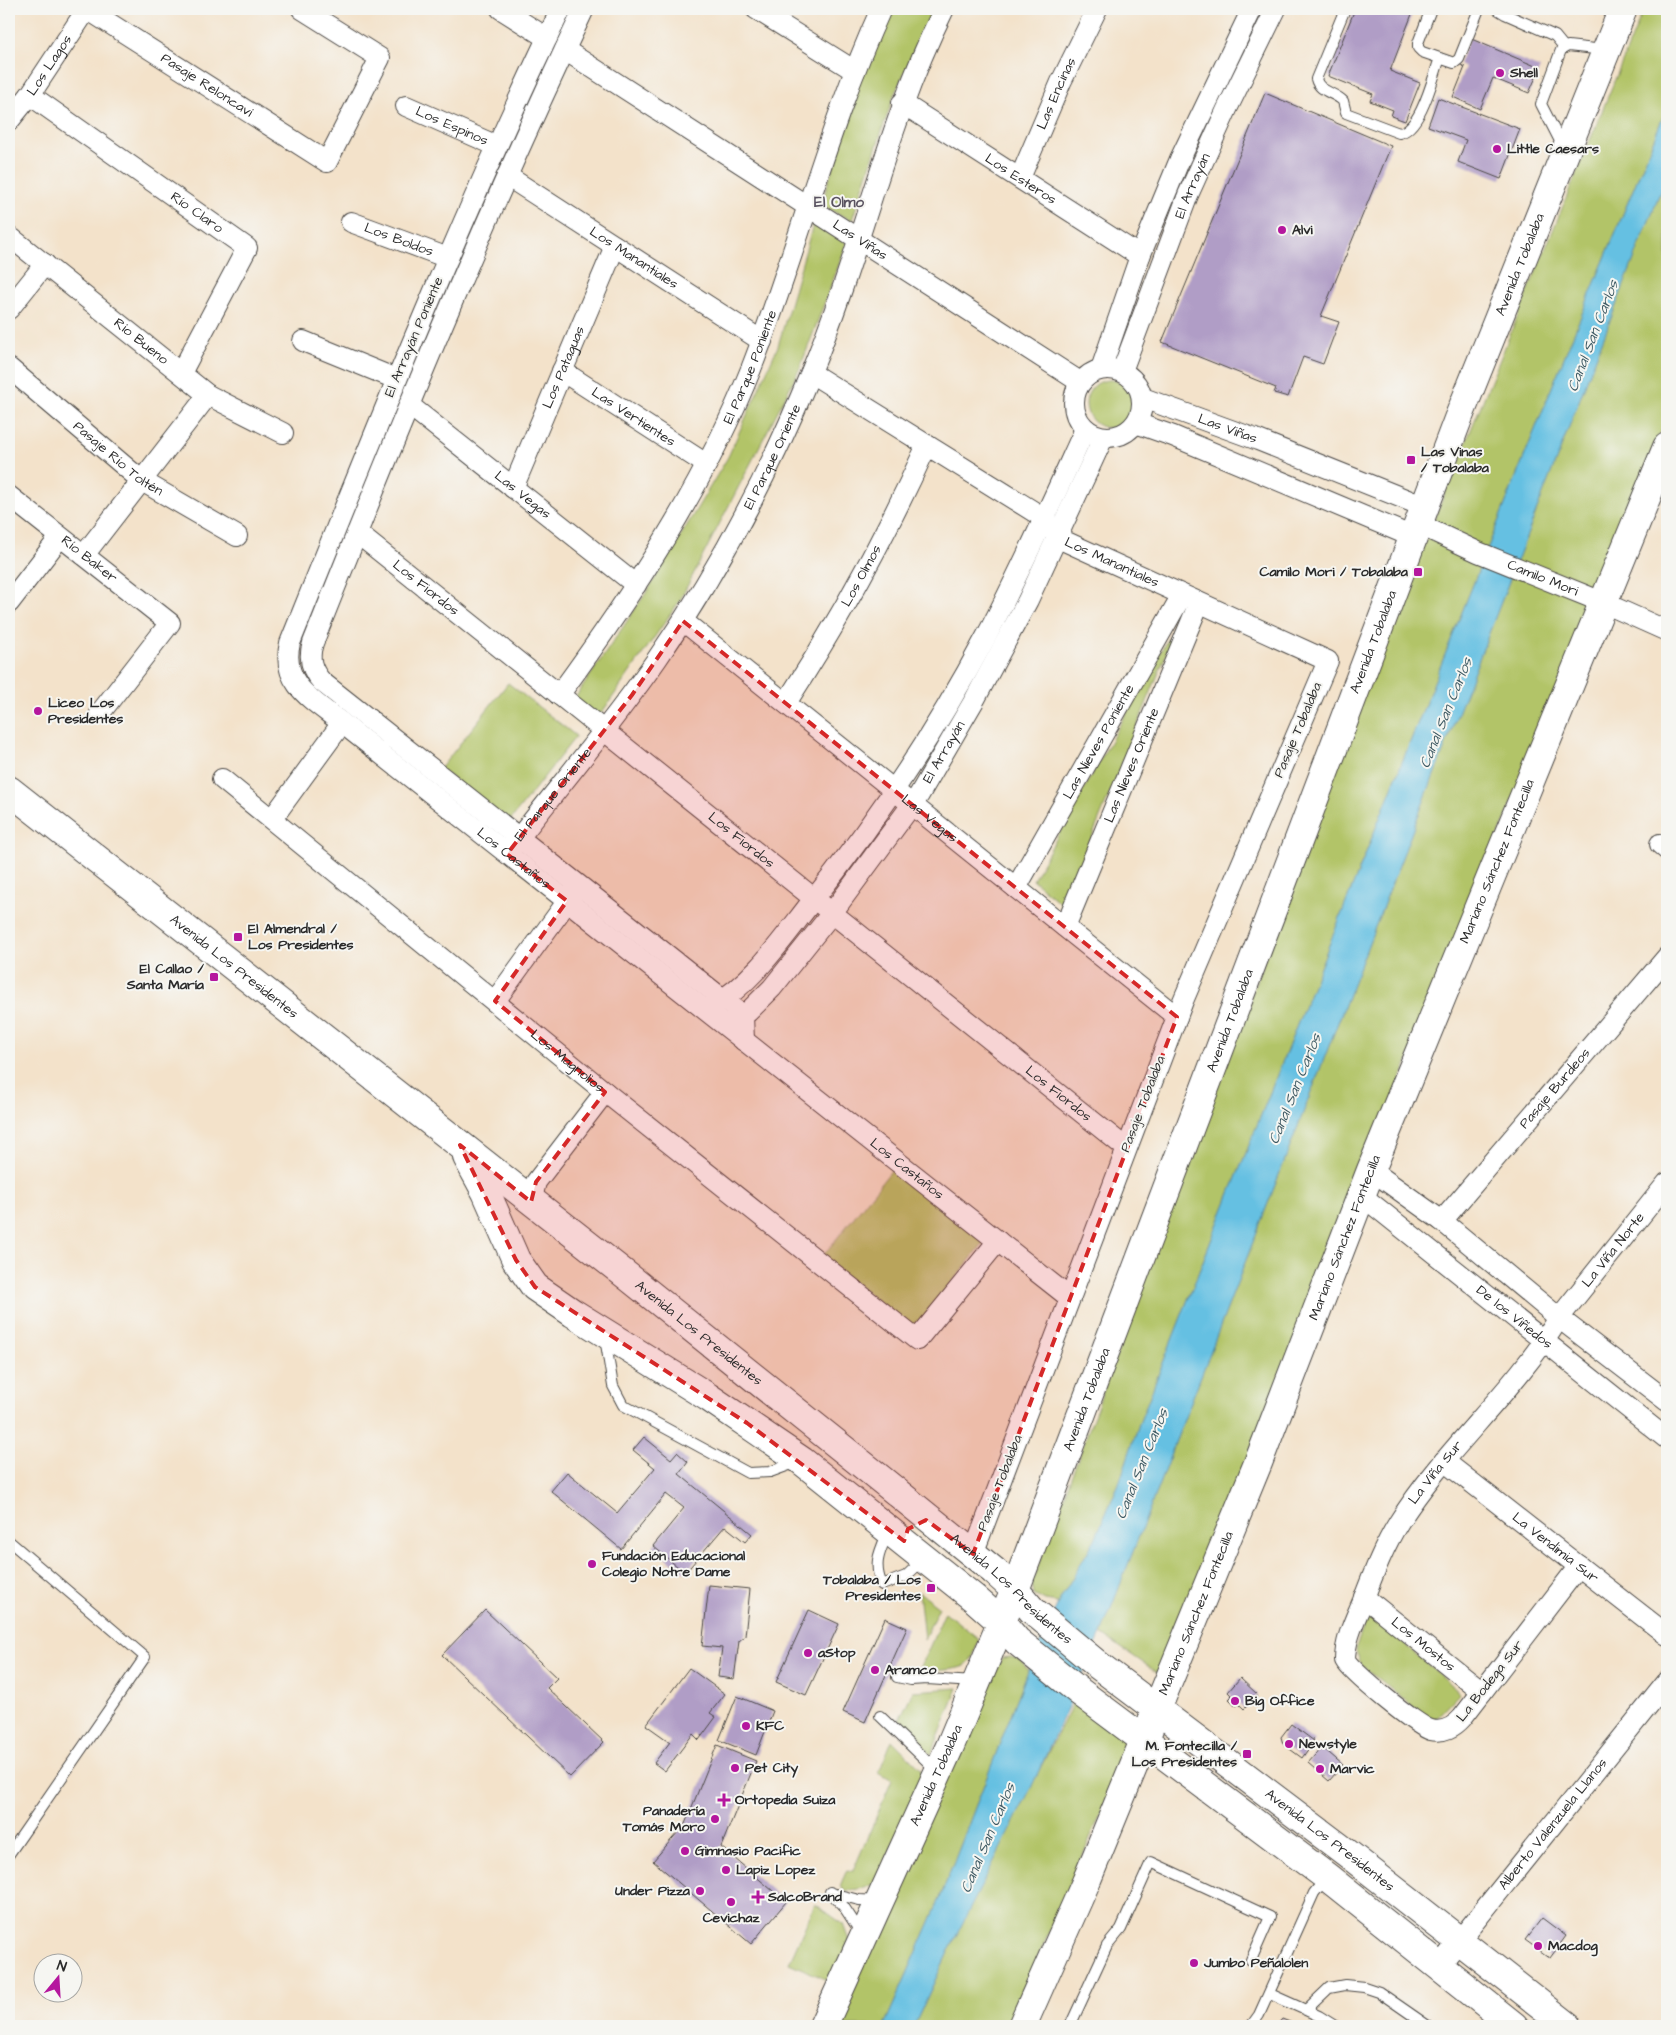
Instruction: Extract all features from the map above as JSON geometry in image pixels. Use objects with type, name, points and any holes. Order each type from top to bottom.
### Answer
[{"type":"street","name":"Pasaje Reloncaví","points":[[87,9],[327,162],[380,58],[302,9]]},
{"type":"street","name":"Los Lagos","points":[[9,121],[30,95],[87,9]]},
{"type":"street","points":[[501,9],[546,38]]},
{"type":"street","name":"El Arrayán Poniente","points":[[289,671],[287,653],[290,643],[396,379],[497,146],[560,9]]},
{"type":"street","name":"El Arrayán Poniente","points":[[311,663],[313,643],[409,405],[507,176],[584,9]]},
{"type":"street","points":[[756,9],[854,71]]},
{"type":"street","name":"El Parque Poniente","points":[[559,695],[636,585],[706,464],[738,399],[762,341],[854,71],[881,9]]},
{"type":"street","name":"El Parque Oriente","points":[[507,854],[637,688],[683,620],[747,507],[811,372],[829,329],[902,103],[944,9]]},
{"type":"street","name":"Las Encinas","points":[[1020,178],[1060,82],[1097,9]]},
{"type":"street","name":"El Arrayán","points":[[1101,369],[1140,256],[1194,125],[1252,9]]},
{"type":"street","name":"El Arrayán","points":[[1122,371],[1160,265],[1188,195],[1227,109],[1276,9]]},
{"type":"street","name":"Avenida Tobalaba","points":[[823,2026],[978,1682],[1015,1590],[1458,418],[1623,9]]},
{"type":"street","name":"Las Viñas","points":[[564,50],[1080,382]]},
{"type":"street","name":"Río Claro","points":[[30,95],[247,248],[180,373]]},
{"type":"street","name":"Los Esteros","points":[[902,103],[1140,256]]},
{"type":"street","name":"Los Espinos","points":[[406,106],[497,146]]},
{"type":"street","name":"Los Manantiales","points":[[507,176],[762,341]]},
{"type":"street","name":"Los Boldos","points":[[351,222],[448,258]]},
{"type":"street","name":"Río Bueno","points":[[9,236],[208,395],[283,433]]},
{"type":"street","name":"Los Pataguas","points":[[513,488],[614,246]]},
{"type":"street","points":[[9,309],[44,264]]},
{"type":"street","points":[[303,341],[396,379]]},
{"type":"street","name":"Pasaje Río Toltén","points":[[9,368],[142,480],[238,536]]},
{"type":"street","points":[[1101,369],[1122,371],[1132,378],[1139,387],[1142,398],[1142,411],[1136,423],[1128,432],[1116,437],[1103,438],[1085,429],[1077,418],[1073,406],[1074,393],[1086,376],[1101,369]]},
{"type":"street","name":"Las Vertientes","points":[[562,371],[706,464]]},
{"type":"street","name":"Los Manantiales","points":[[811,372],[1044,518],[1058,538],[1328,661]]},
{"type":"street","points":[[84,556],[208,395]]},
{"type":"street","name":"Las Viñas","points":[[1142,398],[1258,440],[1310,462],[1419,522]]},
{"type":"street","name":"Las Vegas","points":[[409,405],[636,585]]},
{"type":"street","name":"Las Viñas","points":[[1136,423],[1173,436],[1299,488],[1419,522]]},
{"type":"street","name":"El Arrayán","points":[[704,1009],[723,999],[746,980],[814,899],[894,790],[985,639],[1085,429]]},
{"type":"street","name":"El Arrayán","points":[[725,1026],[743,1015],[772,988],[832,914],[912,805],[992,668],[1058,538],[1103,438]]},
{"type":"street","name":"Los Olmos","points":[[786,704],[853,596],[880,546],[927,445]]},
{"type":"street","name":"Mariano Sánchez Fontecilla","points":[[1022,2026],[1082,1890],[1258,1463],[1371,1170],[1667,447]]},
{"type":"street","points":[[1299,488],[1310,462]]},
{"type":"street","name":"Río Baker","points":[[9,496],[170,623],[100,713]]},
{"type":"street","name":"Camilo Mori","points":[[1419,522],[1478,552],[1602,602],[1667,631]]},
{"type":"street","name":"Los Fiordos","points":[[357,533],[1126,1148]]},
{"type":"street","points":[[9,603],[60,536]]},
{"type":"street","name":"Las Nieves Poniente","points":[[1016,888],[1190,599]]},
{"type":"street","name":"Las Nieves Oriente","points":[[1065,927],[1190,599]]},
{"type":"street","name":"Las Vegas","points":[[683,620],[1177,1018]]},
{"type":"street","name":"Pasaje Tobalaba","points":[[973,1554],[1177,1018],[1328,661]]},
{"type":"street","name":"Los Castaños","points":[[311,663],[313,670],[322,682],[519,838],[573,894],[704,1009],[1070,1298]]},
{"type":"street","name":"Los Castaños","points":[[289,671],[302,690],[507,854],[573,894],[743,1015]]},
{"type":"street","points":[[272,819],[342,723]]},
{"type":"street","name":"Los Magnolios","points":[[222,779],[495,1000],[605,1092],[917,1340],[998,1242]]},
{"type":"street","name":"Avenida Los Presidentes","points":[[9,790],[530,1202],[631,1279],[883,1481],[973,1554],[1015,1590],[1032,1610],[1098,1665],[1347,1853],[1568,2026]]},
{"type":"street","points":[[495,1000],[573,894]]},
{"type":"street","name":"Pasaje Burdeos","points":[[1442,1221],[1667,957]]},
{"type":"street","points":[[743,1015],[744,1041]]},
{"type":"street","points":[[501,1227],[507,1213],[512,1208],[530,1202],[536,1182],[605,1092]]},
{"type":"street","name":"Avenida Los Presidentes","points":[[460,1145],[483,1185],[516,1260],[535,1287],[708,1397],[802,1460],[897,1535],[1002,1622],[1022,1645],[1080,1692],[1327,1877],[1514,2026]]},
{"type":"street","name":"De los Viñedos","points":[[1371,1170],[1442,1221],[1559,1318],[1667,1400]]},
{"type":"street","name":"La Viña Norte","points":[[1559,1318],[1667,1183]]},
{"type":"street","name":"De los Viñedos","points":[[1361,1195],[1667,1439]]},
{"type":"street","name":"La Viña Sur","points":[[1346,1648],[1364,1597],[1391,1535],[1444,1461],[1545,1342],[1559,1318]]},
{"type":"street","name":"La Vendimia Sur","points":[[1444,1461],[1667,1635]]},
{"type":"street","points":[[862,1507],[871,1505],[879,1499],[883,1481]]},
{"type":"street","points":[[897,1535],[907,1531],[913,1524],[919,1521],[932,1522]]},
{"type":"street","name":"La Bodega Sur","points":[[1346,1648],[1345,1660],[1353,1672],[1427,1728],[1438,1731],[1452,1728],[1462,1718],[1579,1566]]},
{"type":"street","name":"Los Mostos","points":[[1364,1597],[1482,1692]]},
{"type":"street","name":"Alberto Valenzuela Llanos","points":[[1439,1966],[1667,1682]]},
{"type":"street","points":[[1327,1877],[1347,1853]]},
{"type":"lane","points":[[1345,9],[1316,79],[1317,85],[1343,101],[1346,114],[1399,133],[1405,132],[1416,121],[1440,58]]},
{"type":"lane","points":[[1431,9],[1418,43],[1418,48],[1422,52],[1454,63],[1458,62],[1479,9]]},
{"type":"lane","points":[[1497,9],[1555,36],[1564,47],[1607,50]]},
{"type":"lane","points":[[1564,47],[1561,50],[1541,104],[1566,152]]},
{"type":"lane","points":[[604,1332],[613,1386],[623,1405],[748,1473],[770,1472],[802,1460]]},
{"type":"lane","points":[[897,1535],[878,1554],[876,1572],[882,1585],[906,1576],[925,1558]]},
{"type":"lane","points":[[9,1541],[145,1657],[9,1854]]},
{"type":"lane","points":[[897,1677],[911,1680],[978,1682]]},
{"type":"lane","points":[[880,1716],[938,1772]]},
{"type":"lane","points":[[1070,2026],[1106,1946],[1121,1929],[1151,1862],[1270,1918],[1251,1960]]},
{"type":"lane","points":[[1251,2026],[1270,1994],[1314,1893],[1327,1877]]},
{"type":"lane","points":[[863,1936],[844,1907],[830,1892],[859,1900],[879,1901]]},
{"type":"lane","points":[[1306,2010],[1329,1988],[1345,1986],[1364,1987],[1379,1992],[1428,2026]]},
{"type":"lane","points":[[1270,1994],[1306,2010],[1335,2026]]},
{"type":"highlighted area","points":[[683,621],[1177,1017],[973,1554],[926,1520],[908,1529],[904,1541],[747,1423],[535,1287],[516,1260],[460,1145],[531,1202],[536,1182],[605,1092],[495,1001],[567,901],[507,854],[632,695]]},
{"type":"green space","points":[[893,9],[934,9],[894,95],[852,220],[821,206],[860,77]]},
{"type":"green space","points":[[1644,9],[1667,9],[1667,107],[1554,382],[1218,1223],[1139,1424],[1120,1481],[1095,1539],[1058,1603],[1045,1601],[1034,1595],[1032,1582],[1373,668]]},
{"type":"green space","points":[[1667,174],[1667,417],[1161,1675],[1101,1634]]},
{"type":"green space","points":[[813,225],[847,243],[800,368],[679,602],[596,721],[573,701],[648,590],[728,457],[778,346]]},
{"type":"green space","points":[[1105,380],[1115,380],[1127,387],[1134,399],[1134,409],[1127,421],[1115,428],[1105,428],[1097,424],[1090,417],[1086,409],[1086,399],[1090,391],[1097,384]]},
{"type":"green space","points":[[1185,608],[1064,906],[1033,880]]},
{"type":"green space","points":[[508,683],[576,736],[509,822],[440,769]]},
{"type":"green space","points":[[894,1167],[986,1240],[914,1330],[822,1257]]},
{"type":"green space","points":[[919,1592],[939,1607],[924,1639]]},
{"type":"green space","points":[[945,1612],[979,1639],[973,1657],[970,1662],[960,1667],[946,1670],[919,1671]]},
{"type":"green space","points":[[1369,1613],[1460,1693],[1432,1722],[1362,1666],[1355,1649]]},
{"type":"green space","points":[[1011,1657],[1022,1661],[1028,1671],[937,1906],[884,2026],[833,2026],[955,1756],[1002,1658]]},
{"type":"green space","points":[[958,1688],[931,1755],[899,1720],[913,1691]]},
{"type":"green space","points":[[1076,1697],[1132,1743],[1008,2026],[914,2026],[950,1948]]},
{"type":"green space","points":[[892,1740],[921,1769],[922,1778],[876,1883],[864,1888],[846,1891],[840,1886],[847,1870],[853,1871],[892,1780],[879,1772]]},
{"type":"green space","points":[[815,1904],[843,1924],[849,1941],[832,1982],[789,1963]]},
{"type":"water","name":"Canal San Carlos","points":[[1667,107],[1667,174],[1101,1634],[1031,1788],[950,1948],[914,2026],[884,2026],[937,1906],[1028,1671],[1058,1603],[1095,1539],[1120,1481],[1139,1424],[1218,1223],[1554,382]]},
{"type":"building","points":[[1355,9],[1414,9],[1390,71],[1420,83],[1405,121],[1391,116],[1393,110],[1370,101],[1373,94],[1328,76]]},
{"type":"building","name":"Shell","points":[[1469,38],[1540,68],[1529,93],[1493,78],[1480,109],[1453,97],[1465,67],[1459,64]]},
{"type":"building","name":"Alvi","points":[[1265,93],[1391,146],[1321,316],[1339,322],[1323,364],[1303,357],[1288,397],[1274,393],[1276,388],[1162,342]]},
{"type":"building","points":[[1438,98],[1520,129],[1501,179],[1458,162],[1466,140],[1428,126]]},
{"type":"building","points":[[644,1437],[671,1459],[677,1452],[688,1462],[679,1474],[752,1534],[745,1542],[725,1526],[685,1573],[653,1546],[684,1508],[666,1494],[621,1549],[551,1491],[567,1472],[617,1513],[655,1468],[633,1450]]},
{"type":"building","points":[[709,1585],[750,1589],[745,1636],[739,1641],[734,1679],[718,1677],[722,1648],[702,1646]]},
{"type":"building","points":[[485,1610],[557,1678],[547,1688],[604,1742],[570,1777],[442,1655]]},
{"type":"building","name":"aStop","points":[[809,1610],[839,1624],[806,1695],[776,1682]]},
{"type":"building","name":"Aramco","points":[[885,1618],[907,1628],[865,1722],[843,1712]]},
{"type":"building","points":[[689,1668],[725,1694],[710,1713],[716,1717],[699,1740],[693,1734],[665,1771],[654,1763],[670,1742],[646,1725]]},
{"type":"building","points":[[1240,1678],[1258,1695],[1244,1709],[1239,1704],[1236,1706],[1229,1699],[1232,1696],[1228,1692]]},
{"type":"building","name":"KFC","points":[[737,1696],[773,1711],[756,1755],[719,1740]]},
{"type":"building","points":[[1291,1724],[1314,1741],[1302,1758],[1283,1744],[1281,1737]]},
{"type":"building","points":[[717,1745],[756,1761],[721,1847],[786,1902],[751,1944],[653,1861],[685,1824]]},
{"type":"building","points":[[1322,1747],[1343,1765],[1329,1781],[1308,1763]]},
{"type":"building","points":[[1542,1918],[1566,1936],[1550,1958],[1525,1940]]},
{"type":"building","points":[[1282,2019],[1295,2024],[1300,2026],[1276,2026]]},
{"type":"place","name":"Shell","points":[[1500,73]]},
{"type":"place","name":"Little Caesars","points":[[1497,149]]},
{"type":"place","name":"Alvi","points":[[1282,230]]},
{"type":"place","name":"Las Vinas / Tobalaba","points":[[1411,460]]},
{"type":"place","name":"Camilo Mori / Tobalaba","points":[[1418,572]]},
{"type":"place","name":"Liceo Los Presidentes","points":[[38,711]]},
{"type":"place","name":"El Almendral / Los Presidentes","points":[[238,937]]},
{"type":"place","name":"El Callao / Santa María","points":[[214,977]]},
{"type":"place","name":"Fundación Educacional Colegio Notre Dame","points":[[592,1564]]},
{"type":"place","name":"Tobalaba / Los Presidentes","points":[[931,1588]]},
{"type":"place","name":"aStop","points":[[808,1653]]},
{"type":"place","name":"Aramco","points":[[875,1670]]},
{"type":"place","name":"Big Office","points":[[1235,1701]]},
{"type":"place","name":"KFC","points":[[746,1726]]},
{"type":"place","name":"Newstyle","points":[[1289,1744]]},
{"type":"place","name":"M. Fontecilla / Los Presidentes","points":[[1247,1754]]},
{"type":"place","name":"Pet City","points":[[735,1768]]},
{"type":"place","name":"Marvic","points":[[1320,1769]]},
{"type":"place","name":"Ortopedia Suiza","points":[[724,1800]]},
{"type":"place","name":"Panadería Tomás Moro","points":[[715,1819]]},
{"type":"place","name":"Gimnasio Pacific","points":[[685,1851]]},
{"type":"place","name":"Lapiz Lopez","points":[[726,1870]]},
{"type":"place","name":"Under Pizza","points":[[700,1891]]},
{"type":"place","name":"SalcoBrand","points":[[758,1897]]},
{"type":"place","name":"Cevichaz","points":[[731,1902]]},
{"type":"place","name":"Macdog","points":[[1538,1946]]},
{"type":"place","name":"Jumbo Peñalolen","points":[[1194,1963]]},
{"type":"district","name":"El Olmo","points":[[839,202]]}]
